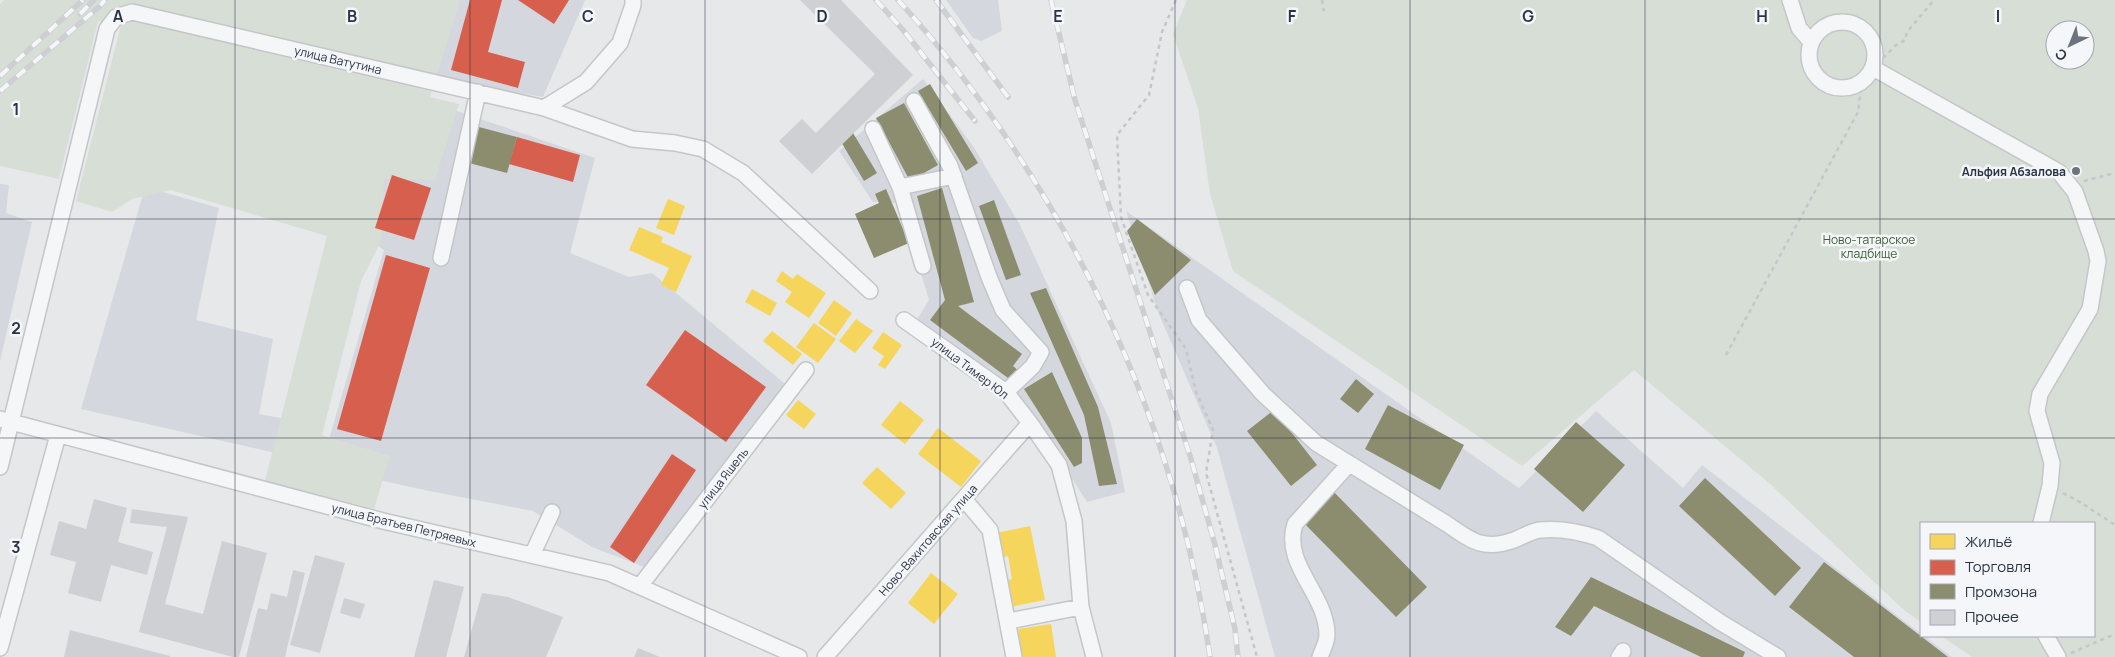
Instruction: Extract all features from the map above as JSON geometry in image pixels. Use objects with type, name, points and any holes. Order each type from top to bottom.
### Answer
[{"type":"street","points":[[544,108],[586,82],[620,43],[633,0]]},
{"type":"street","points":[[1790,0],[1799,28],[1811,42]]},
{"type":"street","name":"улица Ватутина","points":[[5,421],[107,29],[116,17],[132,12],[544,108],[632,139],[675,143],[703,150],[726,161],[743,173],[870,291]]},
{"type":"street","points":[[1838,22],[1855,24],[1869,35],[1876,51],[1873,68],[1862,82],[1846,89],[1829,86],[1815,75],[1809,59],[1811,42],[1822,28],[1838,22]]},
{"type":"street","points":[[1873,68],[2059,172],[2070,184],[2093,243],[2098,261],[2090,309],[2040,394],[2037,411],[2052,463],[2050,486],[2041,522]]},
{"type":"street","points":[[441,258],[478,92]]},
{"type":"street","points":[[914,101],[950,166],[989,277],[1003,310],[1041,352],[1033,366],[1006,392]]},
{"type":"street","points":[[873,129],[900,187],[923,266]]},
{"type":"street","points":[[900,187],[954,176]]},
{"type":"street","points":[[1187,288],[1199,320],[1263,394],[1316,443],[1348,464],[1467,538],[1485,546],[1508,542],[1539,530],[1579,532],[1598,538],[1720,622],[1778,657]]},
{"type":"street","name":"улица Тимер Юл","points":[[904,320],[1006,392],[1059,465],[1074,521],[1081,607],[1094,657]]},
{"type":"street","name":"улица Яшель","points":[[640,586],[806,370]]},
{"type":"street","points":[[0,467],[5,421]]},
{"type":"street","name":"улица Братьев Петряевых","points":[[5,421],[430,537],[532,555],[609,573],[799,657]]},
{"type":"street","name":"Ново-Вахитовская улица","points":[[825,657],[1030,423]]},
{"type":"street","points":[[0,648],[6,599],[58,434]]},
{"type":"street","points":[[1320,657],[1327,636],[1322,613],[1293,552],[1291,536],[1295,524],[1348,464]]},
{"type":"street","points":[[964,499],[990,530],[1014,657]]},
{"type":"street","points":[[532,555],[552,512]]},
{"type":"street","points":[[1008,621],[1081,607]]},
{"type":"street","points":[[2047,637],[2064,656]]},
{"type":"path","points":[[1176,0],[1162,32],[1149,96],[1117,136],[1121,217],[1148,295],[1186,349],[1196,392],[1213,430],[1206,472],[1257,657]]},
{"type":"path","points":[[1322,0],[1324,11]]},
{"type":"path","points":[[1873,68],[1895,46],[1905,40],[1907,32],[1934,0]]},
{"type":"path","points":[[1726,355],[1858,112],[1862,82]]},
{"type":"path","points":[[2070,184],[2115,173]]},
{"type":"path","points":[[2050,486],[2080,502],[2115,525]]},
{"type":"path","points":[[2064,656],[2115,634]]},
{"type":"shaded area","points":[[448,0],[585,0],[543,97],[430,78]]},
{"type":"shaded area","points":[[946,0],[998,0],[1002,31],[981,41],[973,38]]},
{"type":"shaded area","points":[[923,79],[973,146],[1020,225],[1111,423],[1125,492],[1087,502],[1020,397],[1008,385],[917,320],[929,300],[900,203],[873,202],[839,151]]},
{"type":"shaded area","points":[[445,107],[595,158],[570,253],[629,277],[652,273],[785,384],[647,568],[592,547],[533,511],[424,490],[321,467],[384,250],[368,239],[385,172]]},
{"type":"shaded area","points":[[0,184],[9,185],[6,213],[32,222],[0,361]]},
{"type":"shaded area","points":[[145,187],[219,208],[196,320],[273,339],[259,414],[296,421],[289,456],[81,409]]},
{"type":"shaded area","points":[[1126,211],[1519,488],[1596,411],[1683,488],[1702,465],[1920,633],[1920,637],[1925,637],[1952,657],[1275,657],[1217,448],[1158,312]]},
{"type":"green space","points":[[4,0],[460,0],[430,97],[459,104],[435,180],[384,179],[381,241],[361,281],[322,435],[390,456],[374,509],[265,481],[327,236],[171,190],[132,199],[112,212],[76,201],[121,25],[98,21],[59,179],[0,166],[0,4]]},
{"type":"green space","name":"Ново-татарское кладбище","points":[[1187,0],[2115,0],[2115,657],[1972,657],[1942,637],[2095,637],[2095,522],[1920,522],[1920,621],[1904,610],[1769,483],[1634,370],[1522,466],[1233,271],[1210,194],[1198,108],[1173,34]]},
{"type":"building: Жильё","points":[[668,199],[685,206],[674,235],[656,228]]},
{"type":"building: Жильё","points":[[639,227],[663,237],[661,242],[692,256],[676,292],[661,285],[669,268],[629,250]]},
{"type":"building: Жильё","points":[[782,271],[793,279],[797,274],[826,293],[809,318],[785,302],[792,292],[776,281]]},
{"type":"building: Жильё","points":[[752,289],[777,303],[770,316],[745,302]]},
{"type":"building: Жильё","points":[[834,300],[852,313],[836,336],[818,323]]},
{"type":"building: Жильё","points":[[856,319],[873,331],[855,353],[839,341]]},
{"type":"building: Жильё","points":[[814,323],[836,339],[818,363],[796,347]]},
{"type":"building: Жильё","points":[[772,331],[802,354],[793,365],[763,341]]},
{"type":"building: Жильё","points":[[883,332],[902,345],[885,369],[878,365],[884,356],[872,348]]},
{"type":"building: Жильё","points":[[798,400],[816,414],[804,429],[786,415]]},
{"type":"building: Жильё","points":[[900,401],[924,420],[905,444],[881,425]]},
{"type":"building: Жильё","points":[[938,428],[981,461],[961,487],[918,454]]},
{"type":"building: Жильё","points":[[877,467],[906,493],[891,509],[862,483]]},
{"type":"building: Жильё","points":[[1030,526],[1045,600],[1010,607],[1005,581],[1012,579],[1008,556],[1000,558],[996,533]]},
{"type":"building: Жильё","points":[[931,573],[958,594],[934,624],[908,603]]},
{"type":"building: Жильё","points":[[1051,624],[1056,657],[1022,657],[1018,629]]},
{"type":"building: Торговля","points":[[470,0],[502,0],[488,52],[525,62],[518,88],[451,70]]},
{"type":"building: Торговля","points":[[518,0],[569,0],[554,24]]},
{"type":"building: Торговля","points":[[517,137],[580,155],[573,182],[509,164]]},
{"type":"building: Торговля","points":[[392,175],[431,188],[414,240],[375,228]]},
{"type":"building: Торговля","points":[[386,255],[430,268],[381,441],[337,429]]},
{"type":"building: Торговля","points":[[685,330],[766,387],[726,442],[646,385]]},
{"type":"building: Торговля","points":[[672,454],[696,470],[634,563],[610,547]]},
{"type":"building: Промзона","points":[[930,84],[978,163],[966,171],[918,91]]},
{"type":"building: Промзона","points":[[904,103],[938,165],[910,181],[876,118]]},
{"type":"building: Промзона","points":[[479,127],[517,137],[507,173],[469,163]]},
{"type":"building: Промзона","points":[[853,133],[877,173],[864,181],[840,140]]},
{"type":"building: Промзона","points":[[942,188],[974,302],[958,306],[1022,354],[1013,366],[1019,371],[1012,381],[930,320],[945,300],[917,196]]},
{"type":"building: Промзона","points":[[886,189],[909,243],[874,258],[855,214],[879,203],[875,194]]},
{"type":"building: Промзона","points":[[994,200],[1021,275],[1006,280],[979,206]]},
{"type":"building: Промзона","points":[[1137,219],[1191,260],[1155,295],[1127,231]]},
{"type":"building: Промзона","points":[[1046,288],[1098,407],[1117,484],[1099,486],[1084,415],[1030,293]]},
{"type":"building: Промзона","points":[[1052,372],[1082,438],[1082,463],[1074,467],[1024,389]]},
{"type":"building: Промзона","points":[[1356,379],[1374,394],[1358,413],[1340,399]]},
{"type":"building: Промзона","points":[[1388,405],[1464,445],[1440,490],[1365,449]]},
{"type":"building: Промзона","points":[[1274,410],[1317,465],[1291,486],[1247,431]]},
{"type":"building: Промзона","points":[[1576,422],[1625,465],[1583,512],[1534,469]]},
{"type":"building: Промзона","points":[[1705,478],[1801,568],[1775,596],[1679,506]]},
{"type":"building: Промзона","points":[[1331,489],[1427,587],[1396,617],[1300,519]]},
{"type":"building: Промзона","points":[[1824,562],[1948,657],[1854,657],[1789,607]]},
{"type":"building: Промзона","points":[[1591,577],[1745,652],[1743,657],[1701,657],[1594,606],[1571,636],[1555,627]]},
{"type":"building: Прочее","points":[[800,0],[841,0],[913,75],[812,174],[779,141],[802,119],[816,133],[875,74]]},
{"type":"building: Прочее","points":[[94,499],[127,508],[118,542],[153,552],[147,575],[111,565],[101,602],[68,593],[76,562],[50,555],[59,521],[86,529]]},
{"type":"building: Прочее","points":[[132,509],[188,517],[165,604],[203,614],[222,541],[267,553],[239,657],[139,632],[167,527],[130,523]]},
{"type":"building: Прочее","points":[[315,555],[345,563],[320,653],[290,645]]},
{"type":"building: Прочее","points":[[293,570],[305,573],[285,657],[246,657],[258,608],[267,610],[271,593],[287,597]]},
{"type":"building: Прочее","points":[[434,580],[464,587],[446,657],[414,657]]},
{"type":"building: Прочее","points":[[482,593],[508,597],[563,617],[546,657],[464,657]]},
{"type":"building: Прочее","points":[[344,598],[365,604],[360,619],[340,613]]},
{"type":"building: Прочее","points":[[70,630],[170,656],[170,657],[64,657]]},
{"type":"building: Прочее","points":[[638,648],[660,657],[634,657]]},
{"type":"railway","points":[[0,76],[83,0]]},
{"type":"railway","points":[[80,14],[94,0]]},
{"type":"railway","points":[[0,91],[105,0]]},
{"type":"railway","points":[[876,0],[903,30],[975,121]]},
{"type":"railway","points":[[898,0],[957,71],[1011,145],[1060,224],[1103,306],[1139,390],[1170,477],[1193,566],[1210,657]]},
{"type":"railway","points":[[936,0],[1008,97]]},
{"type":"railway","points":[[1051,0],[1075,100],[1191,459],[1215,545],[1235,629],[1238,657]]},
{"type":"place","name":"Альфия Абзалова","points":[[2076,171]]}]
